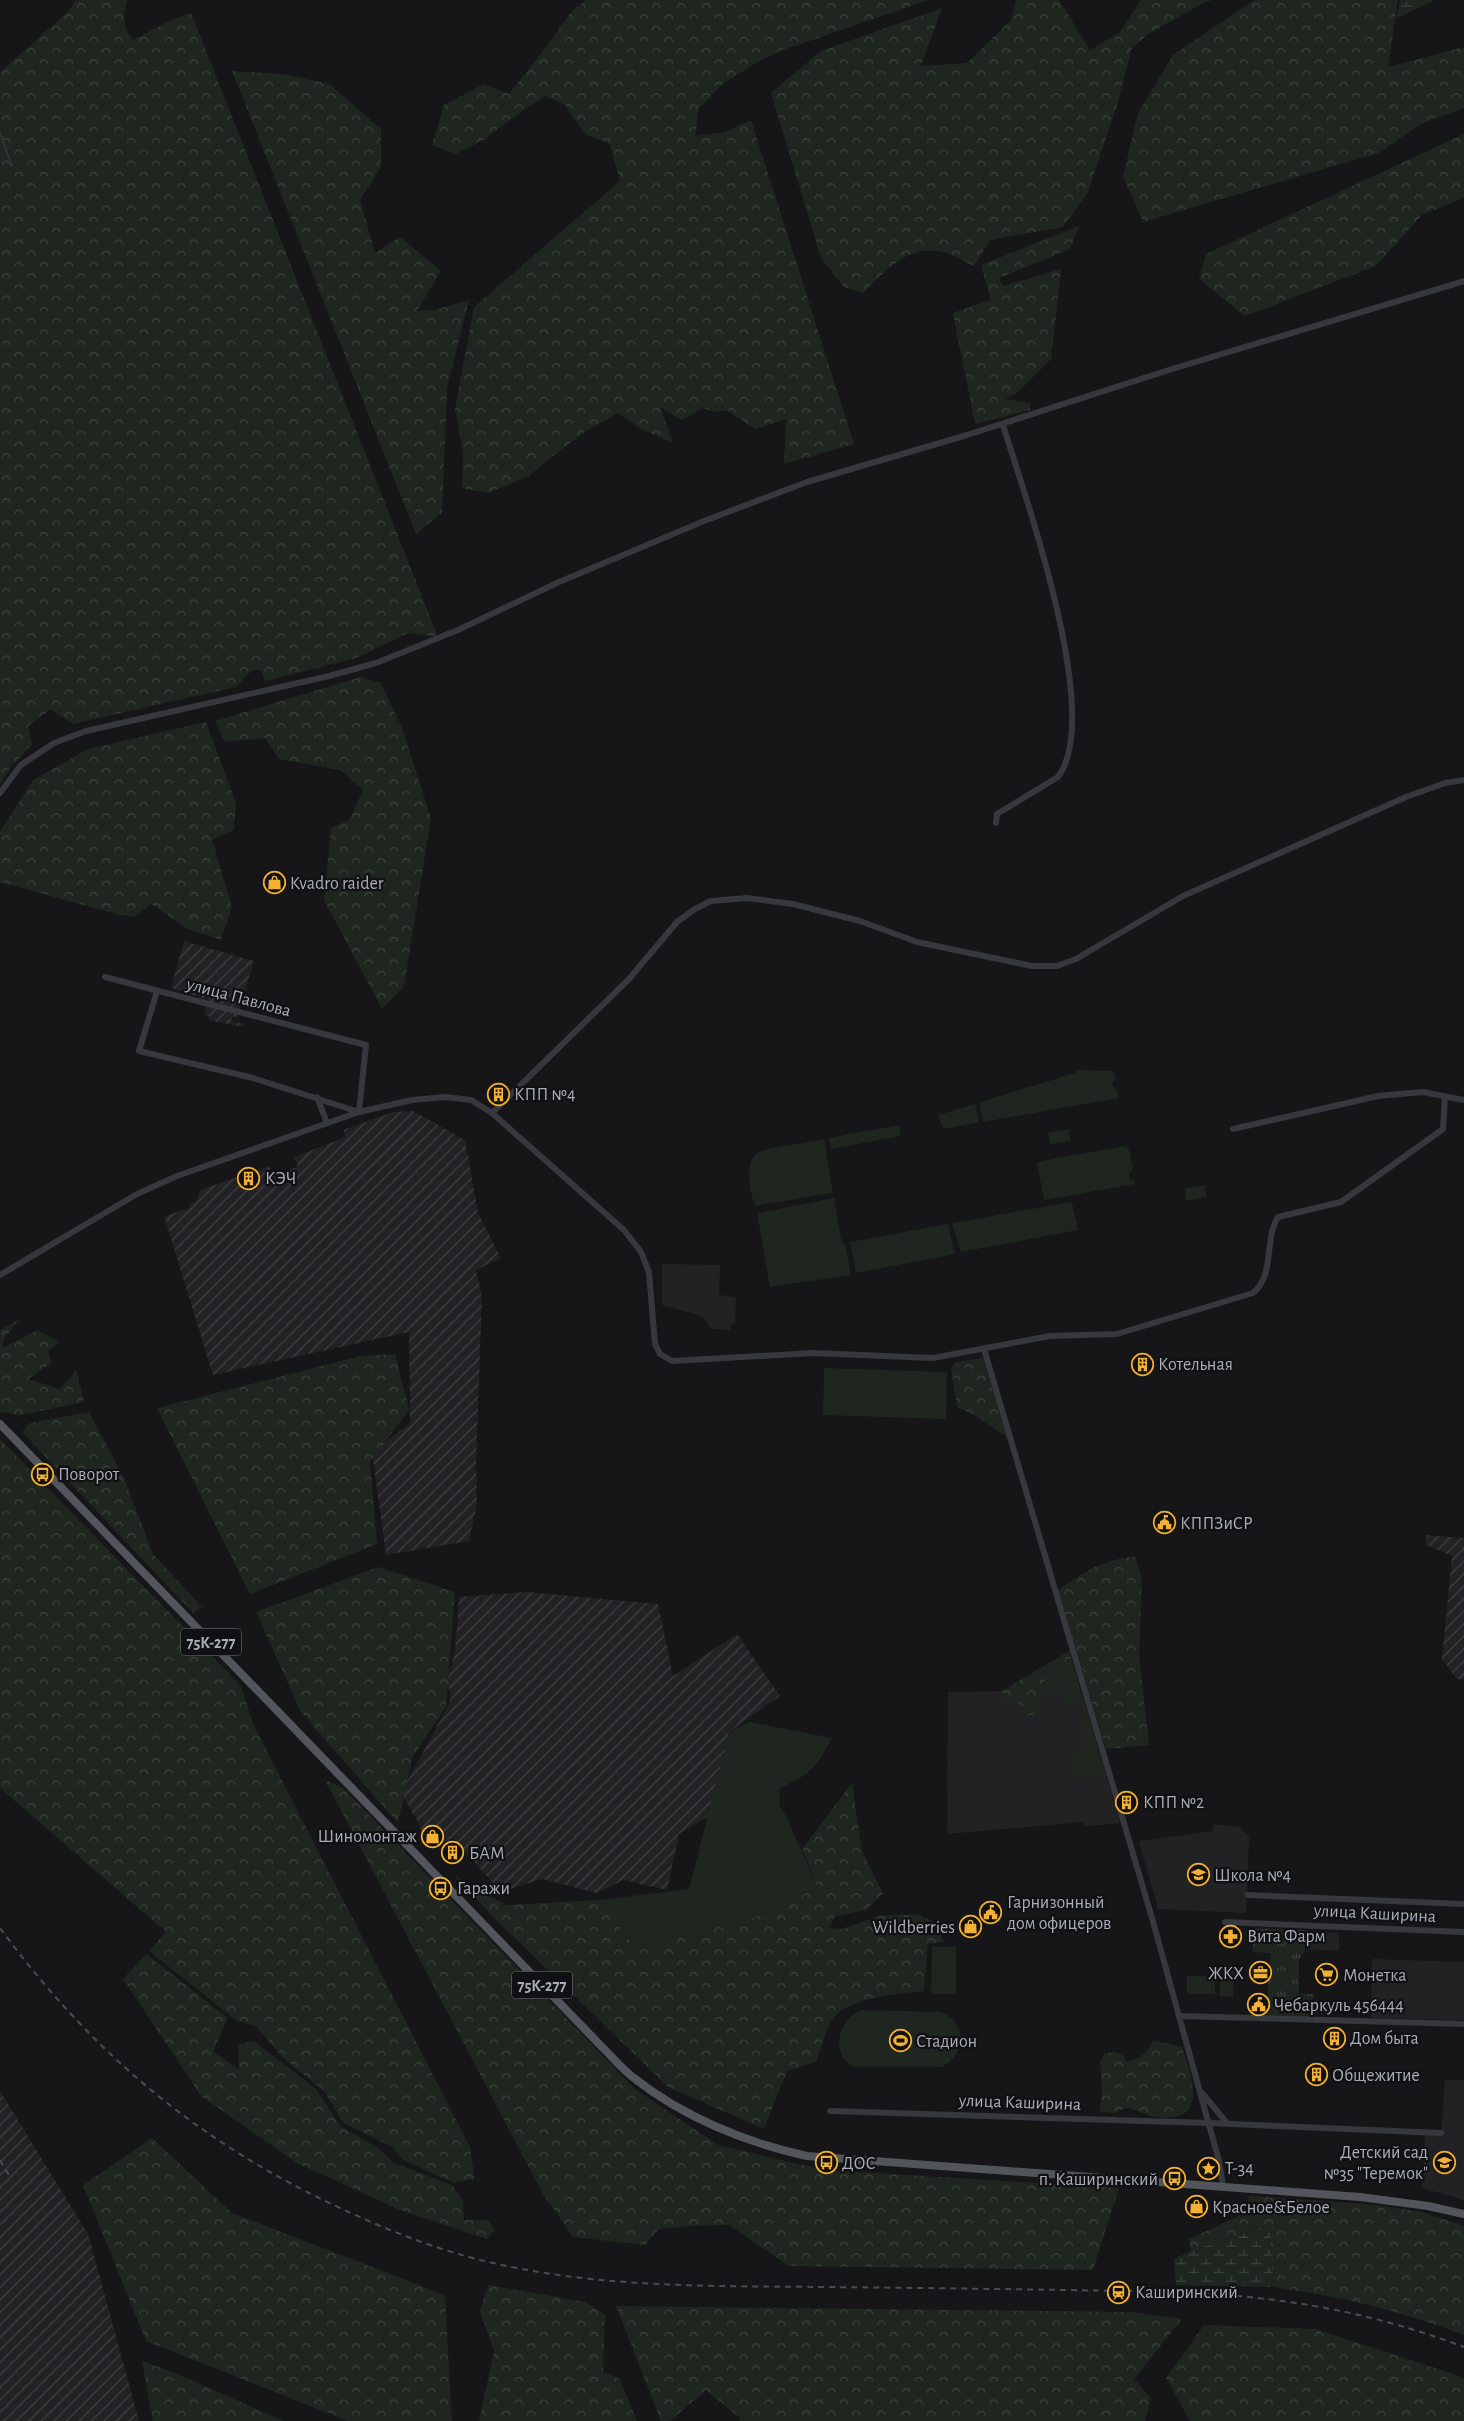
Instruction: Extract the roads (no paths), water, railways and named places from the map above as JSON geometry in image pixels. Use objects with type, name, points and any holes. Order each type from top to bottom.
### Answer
[{"type":"main road","name":"75К-277","points":[[0,1424],[604,2049],[633,2078],[668,2102],[723,2129],[784,2151],[807,2156],[1360,2197],[1428,2206],[1464,2214]]},
{"type":"street","points":[[0,793],[21,765],[54,743],[86,731],[329,676],[376,663],[458,630],[559,582],[704,521],[808,482],[1003,424],[1169,370],[1464,281]]},
{"type":"street","points":[[996,823],[997,814],[1058,777],[1065,768],[1071,748],[1073,699],[1062,629],[1003,424]]},
{"type":"street","points":[[492,1112],[629,979],[677,922],[695,909],[711,901],[747,898],[793,904],[860,921],[917,942],[1032,966],[1057,966],[1076,959],[1191,892],[1406,797],[1445,783],[1464,780]]},
{"type":"street","name":"улица Павлова","points":[[105,977],[366,1046],[360,1112]]},
{"type":"street","points":[[157,991],[139,1052],[253,1078],[360,1112]]},
{"type":"street","points":[[1233,1129],[1378,1096],[1423,1092],[1464,1100]]},
{"type":"street","points":[[317,1097],[327,1123]]},
{"type":"street","points":[[0,1275],[136,1194],[177,1176],[360,1112],[412,1100],[445,1097],[471,1100],[492,1112],[624,1230],[641,1252],[650,1272],[655,1344],[660,1354],[672,1361],[814,1353],[933,1358],[1050,1336],[1117,1334],[1253,1293],[1262,1282],[1270,1253],[1274,1223],[1278,1217],[1327,1207],[1357,1192],[1443,1129],[1445,1097]]},
{"type":"street","points":[[984,1348],[1179,2016],[1219,2161],[1223,2186]]},
{"type":"street","name":"улица Каширина","points":[[1248,1895],[1464,1904]]},
{"type":"street","name":"улица Каширина","points":[[1225,1922],[1464,1932]]},
{"type":"street","points":[[1179,2016],[1464,2024]]},
{"type":"street","points":[[1200,2090],[1227,2124]]},
{"type":"street","name":"улица Каширина","points":[[830,2111],[1441,2132]]},
{"type":"waterway","points":[[0,133],[12,166]]},
{"type":"railway","points":[[0,1928],[35,1974],[72,2016],[111,2055],[195,2124],[240,2154],[288,2182],[340,2208],[377,2225],[454,2253],[534,2271],[576,2277],[659,2284],[1186,2292],[1259,2298],[1360,2315],[1464,2347]]},
{"type":"railway","points":[[0,2160],[10,2177]]},
{"type":"place","name":"Kvadro raider","points":[[274,883]]},
{"type":"place","name":"КПП №4","points":[[498,1094]]},
{"type":"place","name":"КЭЧ","points":[[249,1178]]},
{"type":"place","name":"Котельная","points":[[1142,1364]]},
{"type":"place","name":"Поворот","points":[[42,1474]]},
{"type":"place","name":"КППЗиСР","points":[[1164,1523]]},
{"type":"place","name":"КПП №2","points":[[1127,1802]]},
{"type":"place","name":"Шиномонтаж","points":[[433,1836]]},
{"type":"place","name":"БАМ","points":[[453,1853]]},
{"type":"place","name":"Школа №4","points":[[1198,1875]]},
{"type":"place","name":"Гаражи","points":[[441,1888]]},
{"type":"place","name":"Гарнизонный дом офицеров","points":[[991,1912]]},
{"type":"place","name":"Wildberries","points":[[971,1927]]},
{"type":"place","name":"Вита Фарм","points":[[1231,1936]]},
{"type":"place","name":"ЖКХ","points":[[1260,1973]]},
{"type":"place","name":"Монетка","points":[[1327,1975]]},
{"type":"place","name":"Чебаpкуль 456444","points":[[1258,2005]]},
{"type":"place","name":"Дом быта","points":[[1334,2038]]},
{"type":"place","name":"Стадион","points":[[900,2041]]},
{"type":"place","name":"Общежитие","points":[[1316,2075]]},
{"type":"place","name":"Детский сад №35 \"Теремок\"","points":[[1444,2162]]},
{"type":"place","name":"ДОС","points":[[826,2163]]},
{"type":"place","name":"Т-34","points":[[1209,2168]]},
{"type":"place","name":"п. Каширинский","points":[[1174,2179]]},
{"type":"place","name":"Красное&Белое","points":[[1196,2207]]},
{"type":"place","name":"Каширинский","points":[[1119,2292]]}]
